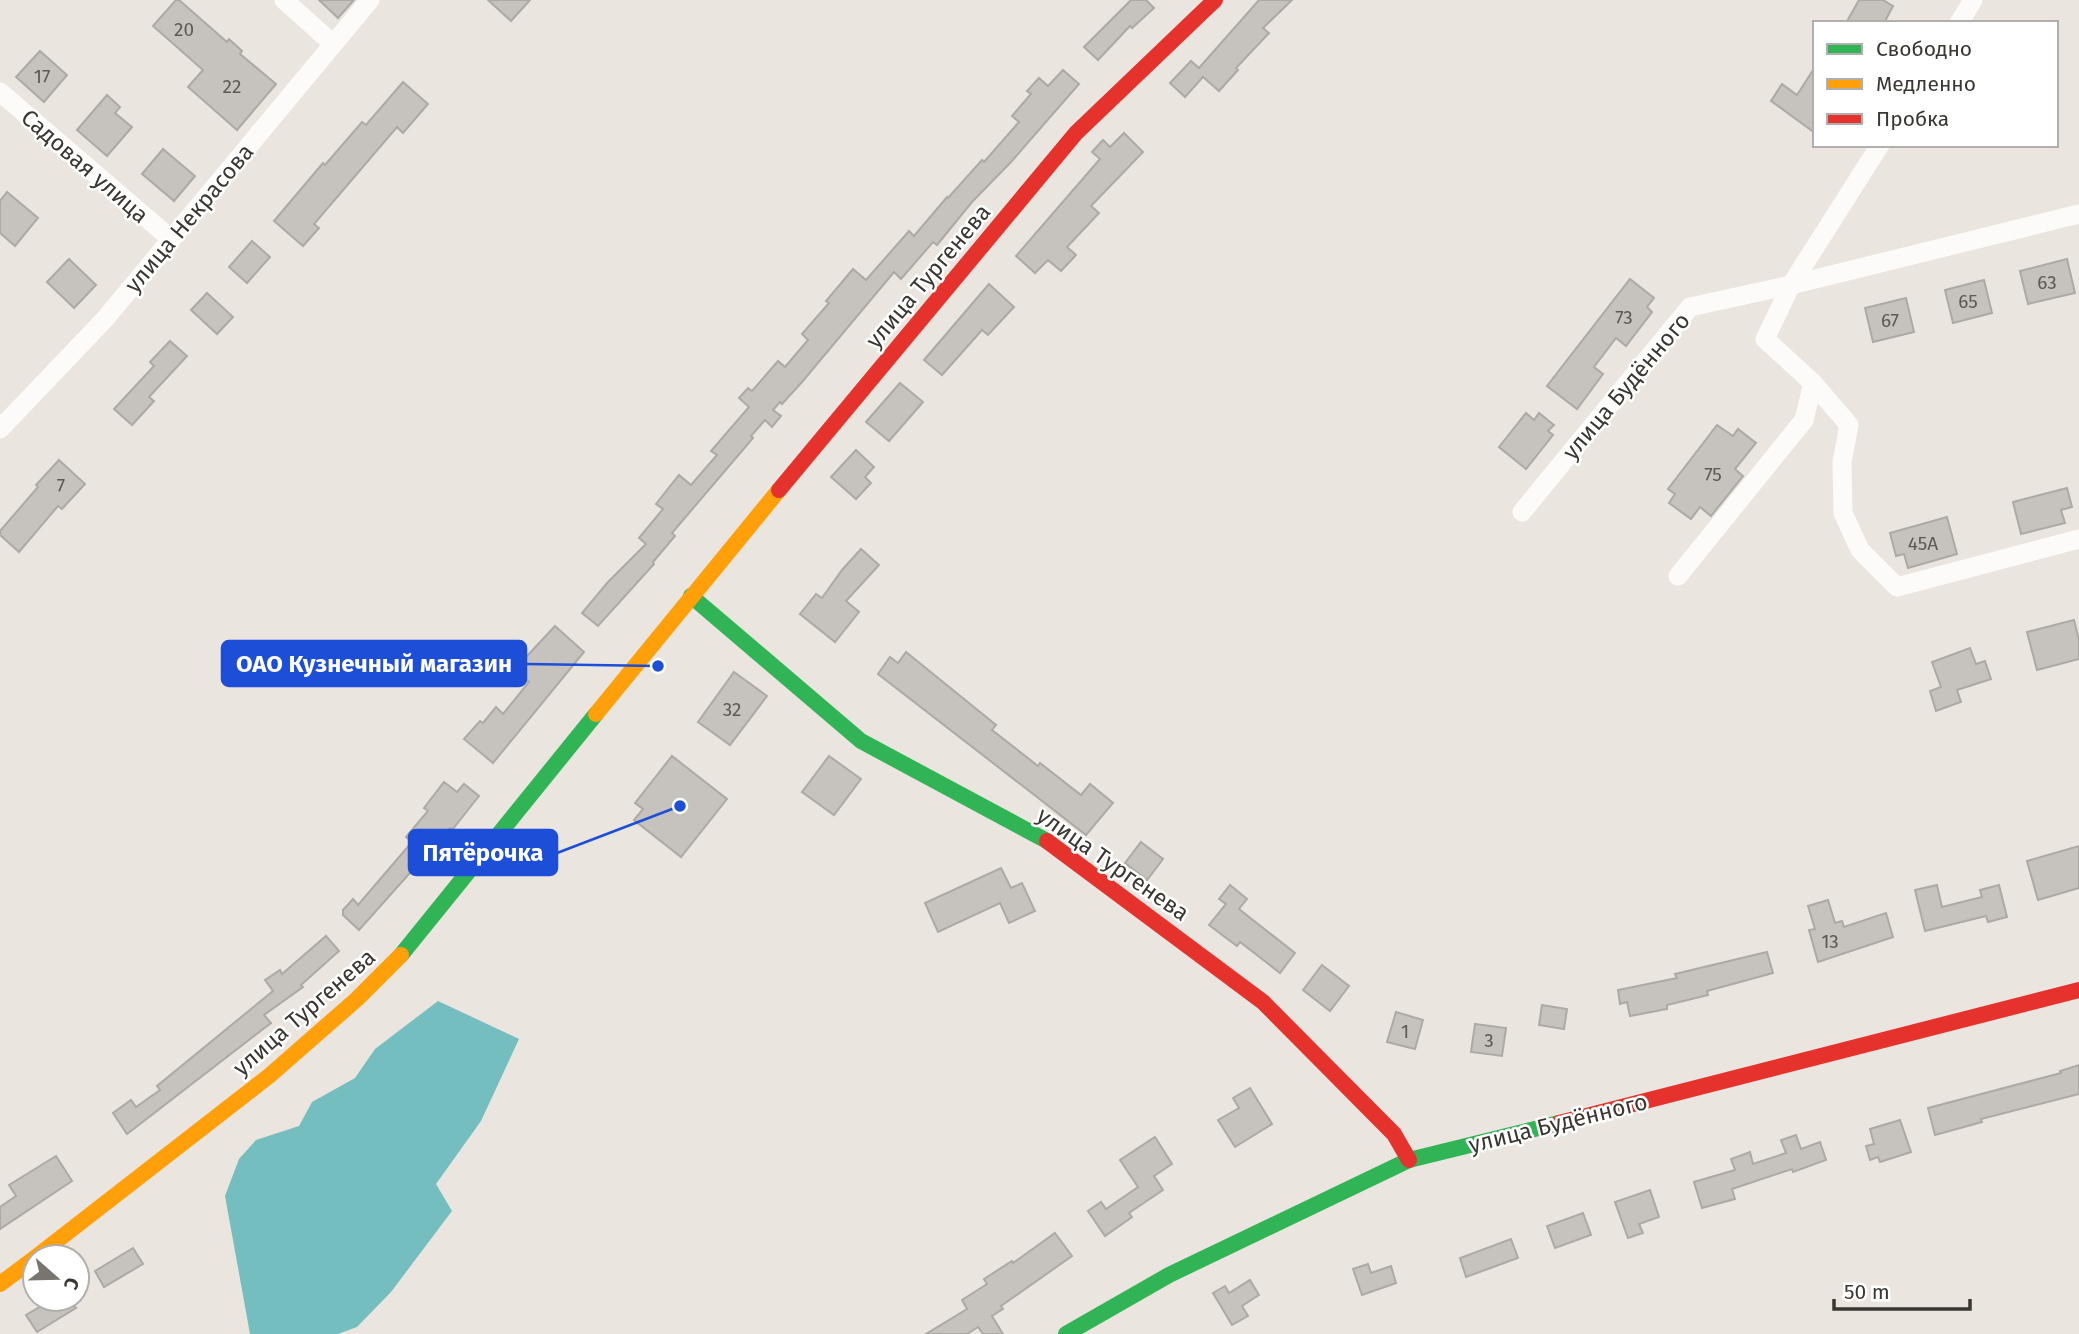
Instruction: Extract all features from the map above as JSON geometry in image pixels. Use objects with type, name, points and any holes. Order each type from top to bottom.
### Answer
[{"type":"street","points":[[284,0],[333,44]]},
{"type":"street","name":"улица Некрасова","points":[[0,429],[105,319],[370,0]]},
{"type":"street","name":"улица Тургенева","points":[[54,1243],[238,1101],[349,1009],[399,958],[691,596],[1076,133],[1215,0]]},
{"type":"street","points":[[1960,21],[1973,0]]},
{"type":"street","name":"Садовая улица","points":[[0,92],[171,239]]},
{"type":"street","points":[[1879,147],[1791,285],[1765,339],[1813,383],[1849,425],[1842,462],[1843,513],[1860,550],[1897,587],[2079,540]]},
{"type":"street","name":"улица Будённого","points":[[1522,512],[1690,307],[2079,214]]},
{"type":"street","points":[[1678,576],[1804,420],[1813,383]]},
{"type":"street","name":"улица Тургенева","points":[[691,596],[860,741],[1052,843],[1263,1002],[1394,1134],[1409,1160]]},
{"type":"street","name":"улица Будённого","points":[[1066,1334],[1169,1275],[1409,1160],[2079,990]]},
{"type":"street","name":"улица Тургенева","points":[[0,1284],[21,1268]]},
{"type":"water","points":[[438,1001],[519,1039],[481,1121],[436,1184],[452,1211],[391,1292],[357,1327],[338,1334],[250,1334],[225,1196],[239,1159],[256,1140],[299,1126],[312,1102],[355,1078],[375,1049]]},
{"type":"building","points":[[176,0],[227,42],[229,39],[242,51],[240,54],[276,84],[237,130],[188,87],[203,70],[153,26]]},
{"type":"building","points":[[319,0],[354,0],[338,18]]},
{"type":"building","points":[[488,0],[530,0],[511,21]]},
{"type":"building","points":[[1131,0],[1146,0],[1154,8],[1132,28],[1130,26],[1098,60],[1084,47]]},
{"type":"building","points":[[1259,0],[1292,0],[1263,28],[1269,33],[1236,68],[1238,70],[1219,91],[1203,77],[1185,97],[1170,83],[1191,61],[1199,68]]},
{"type":"building","points":[[1859,0],[1883,0],[1893,6],[1885,21],[1847,21]]},
{"type":"building","points":[[40,51],[67,75],[44,102],[16,77]]},
{"type":"building","points":[[1063,70],[1079,84],[1011,162],[972,202],[937,245],[933,242],[901,279],[894,272],[802,382],[773,410],[781,416],[772,427],[765,420],[751,436],[753,438],[672,533],[675,536],[654,564],[598,626],[582,613],[646,544],[639,538],[663,509],[656,504],[679,475],[691,485],[717,455],[711,451],[749,407],[739,398],[748,388],[752,391],[778,361],[785,367],[808,340],[802,334],[829,303],[826,301],[853,269],[866,280],[909,231],[914,236],[947,197],[982,160],[984,162],[1019,122],[1012,116],[1031,94],[1027,91],[1039,78],[1048,86]]},
{"type":"building","points":[[1813,70],[1813,132],[1771,101],[1782,84],[1797,95]]},
{"type":"building","points":[[403,82],[428,104],[403,133],[397,127],[314,224],[319,228],[303,246],[274,221],[323,163],[325,165],[362,122],[366,125]]},
{"type":"building","points":[[107,95],[120,107],[115,113],[132,127],[107,156],[77,130]]},
{"type":"building","points":[[1124,133],[1143,152],[1091,206],[1099,213],[1067,247],[1076,255],[1061,271],[1048,260],[1035,273],[1016,256],[1100,159],[1092,152],[1103,140],[1110,147]]},
{"type":"building","points":[[163,149],[195,176],[174,201],[142,174]]},
{"type":"building","points":[[7,192],[38,218],[15,246],[0,233],[0,201]]},
{"type":"building","points":[[252,241],[270,257],[247,283],[229,267]]},
{"type":"building","points":[[69,259],[96,285],[74,308],[47,282]]},
{"type":"building","points":[[2067,259],[2075,293],[2028,304],[2020,271]]},
{"type":"building","points":[[1630,279],[1654,298],[1647,307],[1652,312],[1626,346],[1616,338],[1594,367],[1603,374],[1577,409],[1547,386]]},
{"type":"building","points":[[1984,280],[1992,313],[1953,323],[1945,290]]},
{"type":"building","points":[[989,284],[1014,307],[988,335],[982,330],[942,375],[924,360]]},
{"type":"building","points":[[207,293],[233,317],[217,334],[191,310]]},
{"type":"building","points":[[1906,298],[1914,332],[1873,342],[1865,308]]},
{"type":"building","points":[[170,341],[187,356],[149,397],[154,401],[132,425],[114,409],[154,366],[150,362]]},
{"type":"building","points":[[900,383],[923,402],[889,441],[866,422]]},
{"type":"building","points":[[1526,413],[1534,420],[1539,413],[1554,425],[1548,431],[1553,435],[1526,469],[1499,447]]},
{"type":"building","points":[[1717,425],[1733,436],[1738,429],[1756,443],[1735,469],[1743,476],[1711,516],[1700,507],[1691,519],[1669,503],[1675,494],[1668,489]]},
{"type":"building","points":[[856,450],[874,467],[865,477],[871,483],[856,499],[831,477]]},
{"type":"building","points":[[59,460],[85,484],[62,509],[58,506],[19,552],[0,535],[0,531]]},
{"type":"building","points":[[2067,488],[2072,507],[2061,510],[2065,523],[2021,534],[2013,502]]},
{"type":"building","points":[[1947,517],[1957,554],[1908,568],[1904,554],[1896,556],[1890,533]]},
{"type":"building","points":[[861,549],[879,565],[846,601],[859,612],[835,642],[800,614],[816,594],[822,598]]},
{"type":"building","points":[[2074,620],[2079,640],[2079,659],[2037,670],[2027,632]]},
{"type":"building","points":[[555,626],[584,652],[493,763],[464,739],[480,721],[483,723],[496,707],[503,714],[529,682],[514,670]]},
{"type":"building","points":[[1970,648],[1976,664],[1985,661],[1991,679],[1957,690],[1961,702],[1936,711],[1930,691],[1941,687],[1932,662]]},
{"type":"building","points":[[906,652],[996,725],[992,730],[1038,766],[1040,763],[1081,795],[1090,784],[1113,803],[1086,835],[878,674],[890,657],[898,663]]},
{"type":"building","points":[[734,672],[767,696],[730,745],[698,722]]},
{"type":"building","points":[[672,756],[727,799],[681,857],[634,820],[643,809],[635,803]]},
{"type":"building","points":[[829,756],[861,779],[834,815],[802,792]]},
{"type":"building","points":[[444,782],[457,792],[464,784],[479,796],[452,830],[450,828],[359,930],[343,915],[343,910],[353,899],[358,905],[412,842],[406,837],[428,811],[424,808]]},
{"type":"building","points":[[1141,842],[1163,859],[1147,880],[1125,863]]},
{"type":"building","points":[[2079,846],[2079,888],[2038,900],[2027,861]]},
{"type":"building","points":[[1001,868],[1011,888],[1022,883],[1035,911],[1009,923],[1000,903],[938,932],[925,903]]},
{"type":"building","points":[[1230,885],[1247,899],[1239,909],[1295,953],[1280,973],[1240,942],[1237,946],[1209,925],[1226,904],[1219,899]]},
{"type":"building","points":[[1937,885],[1942,907],[1982,897],[1980,890],[1999,885],[2007,917],[1988,922],[1986,916],[1925,931],[1915,890]]},
{"type":"building","points":[[1828,900],[1835,923],[1842,921],[1844,927],[1886,913],[1893,937],[1818,962],[1809,930],[1815,929],[1808,906]]},
{"type":"building","points":[[326,936],[339,951],[301,985],[303,987],[264,1015],[271,1023],[127,1134],[113,1113],[131,1100],[136,1107],[160,1090],[157,1086],[273,991],[265,980],[280,970],[282,974]]},
{"type":"building","points":[[1767,952],[1773,973],[1707,991],[1708,995],[1667,1005],[1667,1009],[1630,1016],[1627,1002],[1620,1004],[1618,990],[1677,978],[1675,974]]},
{"type":"building","points":[[1322,965],[1349,986],[1330,1011],[1303,990]]},
{"type":"building","points":[[1542,1005],[1567,1009],[1564,1029],[1539,1025]]},
{"type":"building","points":[[1396,1012],[1423,1020],[1415,1049],[1387,1042]]},
{"type":"building","points":[[1475,1024],[1506,1028],[1502,1056],[1471,1052]]},
{"type":"building","points":[[2079,1065],[2079,1094],[1981,1119],[1982,1122],[1935,1135],[1928,1108],[2061,1073],[2060,1071]]},
{"type":"building","points":[[1250,1088],[1272,1124],[1235,1147],[1218,1120],[1239,1108],[1233,1098]]},
{"type":"building","points":[[1900,1120],[1911,1152],[1880,1162],[1878,1157],[1870,1160],[1866,1146],[1874,1144],[1870,1129]]},
{"type":"building","points":[[1796,1135],[1801,1149],[1820,1142],[1826,1160],[1732,1189],[1735,1199],[1702,1208],[1694,1182],[1735,1170],[1731,1159],[1750,1152],[1753,1164],[1786,1153],[1781,1140]]},
{"type":"building","points":[[1155,1137],[1172,1164],[1154,1176],[1163,1190],[1129,1213],[1132,1217],[1105,1236],[1088,1211],[1101,1202],[1106,1209],[1138,1187],[1120,1160]]},
{"type":"building","points":[[56,1156],[72,1181],[0,1229],[0,1207],[16,1196],[9,1185]]},
{"type":"building","points":[[1650,1190],[1659,1217],[1639,1224],[1643,1233],[1628,1238],[1615,1202]]},
{"type":"building","points":[[1583,1213],[1591,1235],[1555,1248],[1547,1226]]},
{"type":"building","points":[[1055,1233],[1072,1256],[1001,1306],[1003,1309],[992,1316],[1003,1334],[983,1334],[978,1327],[967,1334],[926,1334],[967,1309],[962,1300],[987,1284],[984,1279],[1012,1261],[1013,1263]]},
{"type":"building","points":[[1511,1239],[1518,1258],[1466,1277],[1460,1258]]},
{"type":"building","points":[[133,1248],[143,1264],[104,1287],[95,1271]]},
{"type":"building","points":[[1368,1264],[1371,1273],[1391,1266],[1396,1283],[1362,1295],[1353,1269]]},
{"type":"building","points":[[1250,1280],[1259,1295],[1242,1306],[1248,1316],[1232,1325],[1213,1293],[1225,1286],[1229,1293]]},
{"type":"building","points":[[29,1313],[68,1313],[37,1332],[26,1315]]},
{"type":"traffic: fast","points":[[691,596],[861,741],[1047,841]]},
{"type":"traffic: fast","points":[[401,955],[596,714]]},
{"type":"traffic: fast","points":[[1066,1334],[1169,1275],[1409,1160],[1559,1123]]},
{"type":"traffic: slow","points":[[596,714],[779,490]]},
{"type":"traffic: slow","points":[[54,1243],[269,1076],[357,999],[401,955]]},
{"type":"traffic: slow","points":[[0,1284],[21,1268]]},
{"type":"traffic: jam","points":[[779,490],[1076,133],[1215,0]]},
{"type":"traffic: jam","points":[[1047,841],[1263,1002],[1394,1134],[1409,1160]]},
{"type":"traffic: jam","points":[[1559,1123],[2079,990]]},
{"type":"place","name":"ОАО Кузнечный магазин","points":[[658,666]]},
{"type":"place","name":"Пятёрочка","points":[[680,806]]}]
